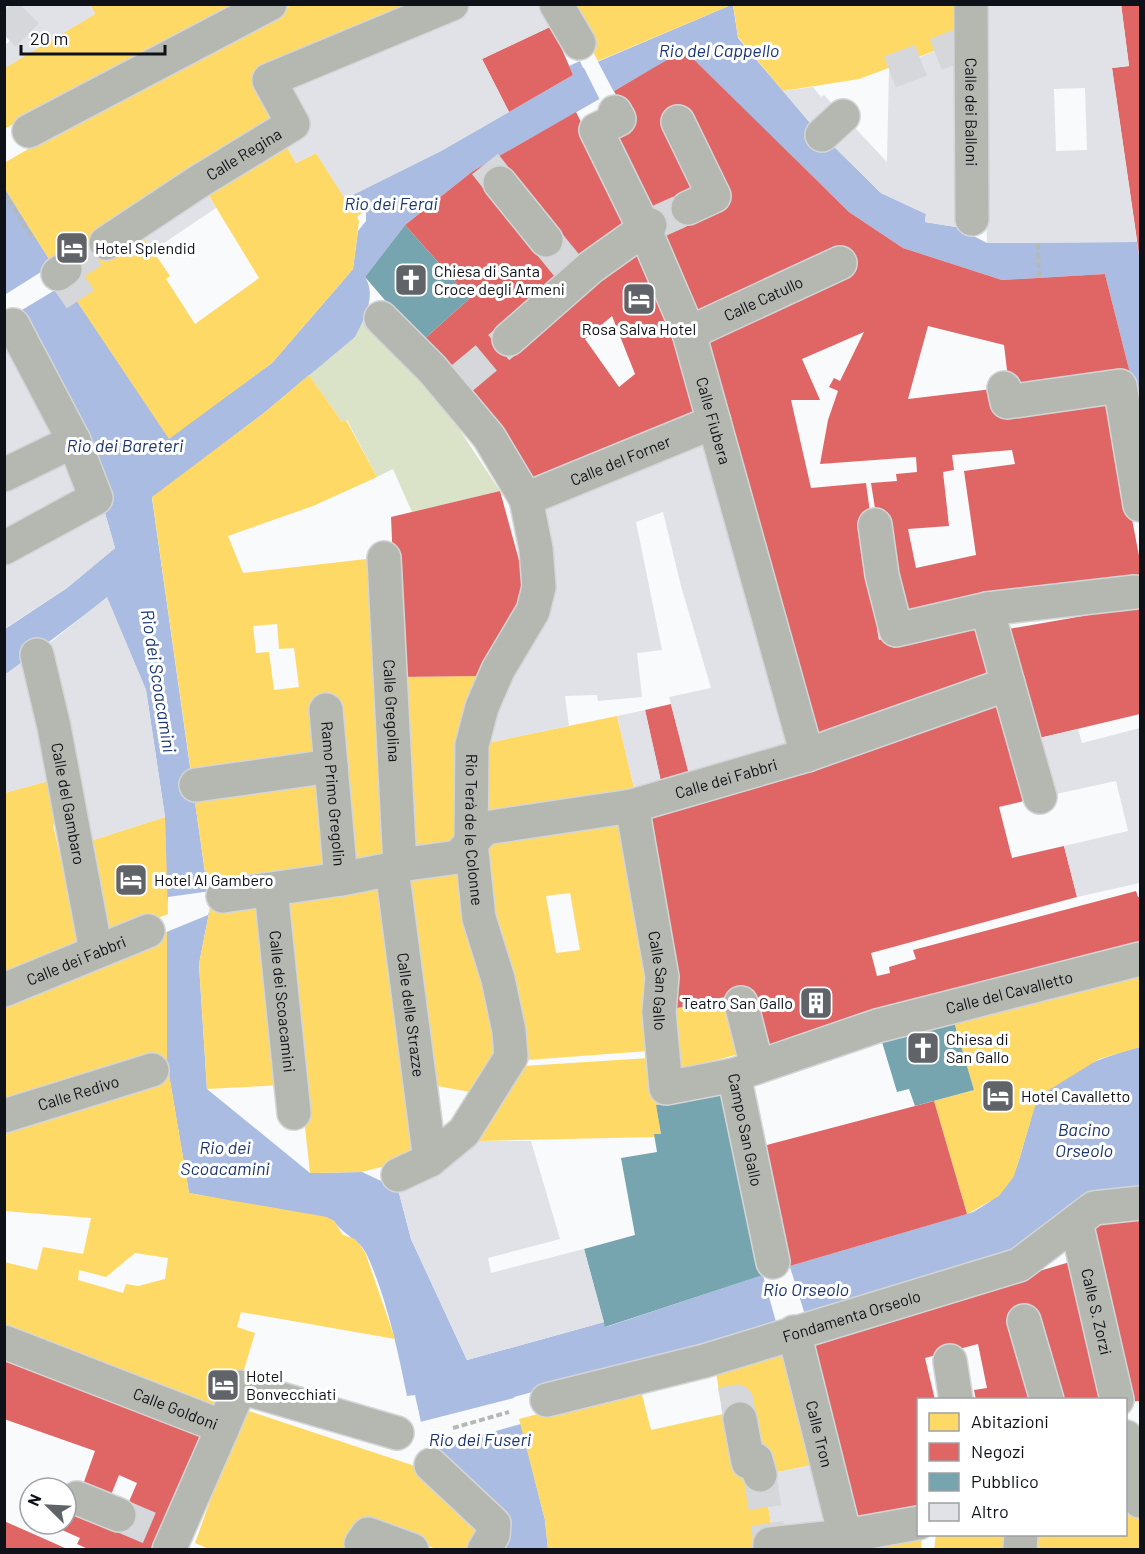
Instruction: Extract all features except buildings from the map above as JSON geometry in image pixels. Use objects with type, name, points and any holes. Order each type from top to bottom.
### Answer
[{"type":"street","points":[[29,131],[270,4]]},
{"type":"street","name":"Calle Regina","points":[[106,243],[198,182],[293,124],[268,80],[452,4]]},
{"type":"street","points":[[556,4],[579,43]]},
{"type":"street","name":"Calle dei Balloni","points":[[971,4],[972,219]]},
{"type":"street","name":"Calle Fiubera","points":[[615,112],[619,118],[596,130],[647,227],[689,333],[807,755]]},
{"type":"street","points":[[678,122],[714,196],[688,208]]},
{"type":"street","points":[[500,183],[546,240]]},
{"type":"street","points":[[509,339],[575,276],[647,227]]},
{"type":"street","name":"Calle Catullo","points":[[689,333],[840,263]]},
{"type":"street","name":"Rio Terà de le Colonne","points":[[381,318],[455,384],[526,499],[536,549],[539,587],[533,611],[498,670],[472,745],[471,843],[479,918],[498,979],[510,1031],[511,1057],[464,1132],[430,1160],[398,1176]]},
{"type":"street","points":[[4,548],[96,498],[74,441],[13,325]]},
{"type":"street","points":[[1004,388],[1007,402],[1120,386],[1140,504]]},
{"type":"street","name":"Calle del Forner","points":[[526,499],[714,422]]},
{"type":"street","points":[[4,476],[74,441]]},
{"type":"street","points":[[875,525],[882,575],[897,630],[987,609],[1135,592]]},
{"type":"street","name":"Calle Gregolina","points":[[384,558],[396,867]]},
{"type":"street","points":[[987,609],[1040,797]]},
{"type":"street","name":"Calle del Gambaro","points":[[37,655],[54,727],[96,951]]},
{"type":"street","name":"Calle dei Fabbri","points":[[223,896],[341,879],[459,857],[485,828],[633,806],[807,755],[1008,684]]},
{"type":"street","name":"Ramo Primo Gregolin","points":[[326,710],[341,879]]},
{"type":"street","points":[[196,785],[330,766]]},
{"type":"street","name":"Calle San Gallo","points":[[633,806],[662,977],[659,1012],[666,1088],[746,1071]]},
{"type":"street","name":"Calle delle Strazze","points":[[396,867],[430,1160]]},
{"type":"street","name":"Calle dei Scoacamini","points":[[271,890],[294,1113]]},
{"type":"street","name":"Calle dei Fabbri","points":[[4,990],[148,931]]},
{"type":"street","name":"Calle del Cavalletto","points":[[877,1026],[1140,959]]},
{"type":"street","points":[[741,1003],[746,1071]]},
{"type":"street","name":"Campo San Gallo","points":[[773,1262],[746,1071],[877,1026]]},
{"type":"street","name":"Calle Redivo","points":[[4,1116],[152,1070]]},
{"type":"street","name":"Fondamenta Orseolo","points":[[547,1400],[705,1365],[794,1332],[1019,1265],[1094,1208],[1140,1203]]},
{"type":"street","name":"Calle S. Zorzi","points":[[1076,1222],[1117,1398]]},
{"type":"street","points":[[1024,1322],[1046,1398]]},
{"type":"street","name":"Calle Tron","points":[[794,1332],[846,1536]]},
{"type":"street","name":"Calle Goldoni","points":[[4,1342],[224,1426],[240,1387],[397,1433]]},
{"type":"street","points":[[950,1361],[956,1398]]},
{"type":"street","points":[[740,1419],[748,1462],[756,1460],[760,1475]]},
{"type":"street","points":[[176,1543],[224,1426]]},
{"type":"street","points":[[1127,1446],[1140,1501]]},
{"type":"street","points":[[431,1465],[494,1524],[493,1535],[484,1550]]},
{"type":"street","points":[[78,1499],[119,1515]]},
{"type":"street","points":[[770,1543],[846,1536],[917,1523]]},
{"type":"street","points":[[361,1544],[368,1534],[412,1550]]},
{"type":"path","points":[[4,193],[16,211]]},
{"type":"path","points":[[1038,244],[1039,278]]},
{"type":"path","points":[[446,1430],[547,1400]]},
{"type":"green space","points":[[363,321],[424,376],[500,491],[412,512],[393,469],[377,477],[347,420],[342,422],[309,375],[355,337]]},
{"type":"water","points":[[733,5],[738,38],[811,124],[881,193],[926,214],[925,222],[956,227],[987,243],[1137,242],[1140,262],[1140,435],[1133,385],[1105,274],[1002,280],[903,248],[849,212],[684,51],[473,171],[405,225],[365,277],[370,292],[368,307],[355,337],[264,413],[152,498],[210,908],[199,964],[207,1089],[310,1173],[362,1172],[398,1189],[411,1239],[467,1360],[604,1322],[606,1327],[790,1266],[973,1212],[998,1195],[1012,1178],[1034,1108],[1046,1092],[1057,1082],[1084,1067],[1140,1047],[1140,1190],[1006,1255],[806,1318],[514,1397],[545,1520],[548,1549],[503,1549],[427,1450],[415,1395],[407,1396],[385,1305],[363,1248],[334,1221],[189,1193],[169,1075],[159,1077],[159,1061],[167,1058],[165,817],[146,690],[107,598],[5,675],[5,629],[67,588],[115,548],[101,499],[21,320],[5,292],[4,187],[54,267],[169,438],[272,363],[353,269],[358,231],[366,221],[366,204],[352,195],[441,151],[573,75],[569,66],[580,61],[583,68]]},
{"type":"pier","points":[[579,58],[585,64],[596,58],[615,94],[601,102]]},
{"type":"pier","points":[[52,265],[65,284],[17,313],[18,322],[4,298],[5,292],[6,294]]},
{"type":"pier","points":[[211,891],[213,908],[210,908],[208,915],[164,933],[168,897]]},
{"type":"pier","points":[[789,1264],[807,1321],[778,1329],[762,1272]]},
{"type":"pier","points":[[545,1390],[545,1393],[518,1400],[521,1424],[424,1451],[417,1423],[415,1408],[417,1404],[420,1422]]},
{"type":"tunnel","points":[[4,35],[35,4]]},
{"type":"tunnel","points":[[890,72],[973,40]]},
{"type":"tunnel","points":[[485,164],[500,183]]},
{"type":"tunnel","points":[[650,225],[688,208]]},
{"type":"tunnel","points":[[546,240],[573,273]]},
{"type":"tunnel","points":[[65,269],[106,243]]},
{"type":"tunnel","points":[[62,272],[81,300]]},
{"type":"tunnel","points":[[461,379],[509,339]]},
{"type":"tunnel","points":[[721,1404],[737,1401],[740,1419]]},
{"type":"tunnel","points":[[760,1475],[769,1536]]},
{"type":"tunnel","points":[[119,1515],[166,1535]]},
{"type":"place","name":"Hotel Splendid","points":[[72,248]]},
{"type":"place","name":"Chiesa di Santa Croce degli Armeni","points":[[411,280]]},
{"type":"place","name":"Rosa Salva Hotel","points":[[639,299]]},
{"type":"place","name":"Hotel Al Gambero","points":[[131,880]]},
{"type":"place","name":"Teatro San Gallo","points":[[816,1003]]},
{"type":"place","name":"Chiesa di San Gallo","points":[[923,1048]]},
{"type":"place","name":"Hotel Cavalletto","points":[[998,1096]]},
{"type":"place","name":"Hotel Bonvecchiati","points":[[223,1385]]},
{"type":"water label","name":"Rio del Cappello","points":[[719,51]]},
{"type":"water label","name":"Rio dei Ferai","points":[[391,204]]},
{"type":"water label","name":"Rio dei Bareteri","points":[[125,446]]},
{"type":"water label","name":"Rio dei Scoacamini","points":[[158,681]]},
{"type":"water label","name":"Bacino Orseolo","points":[[1084,1140]]},
{"type":"water label","name":"Rio dei Scoacamini","points":[[225,1158]]},
{"type":"water label","name":"Rio Orseolo","points":[[806,1290]]},
{"type":"water label","name":"Rio dei Fuseri","points":[[480,1440]]}]
